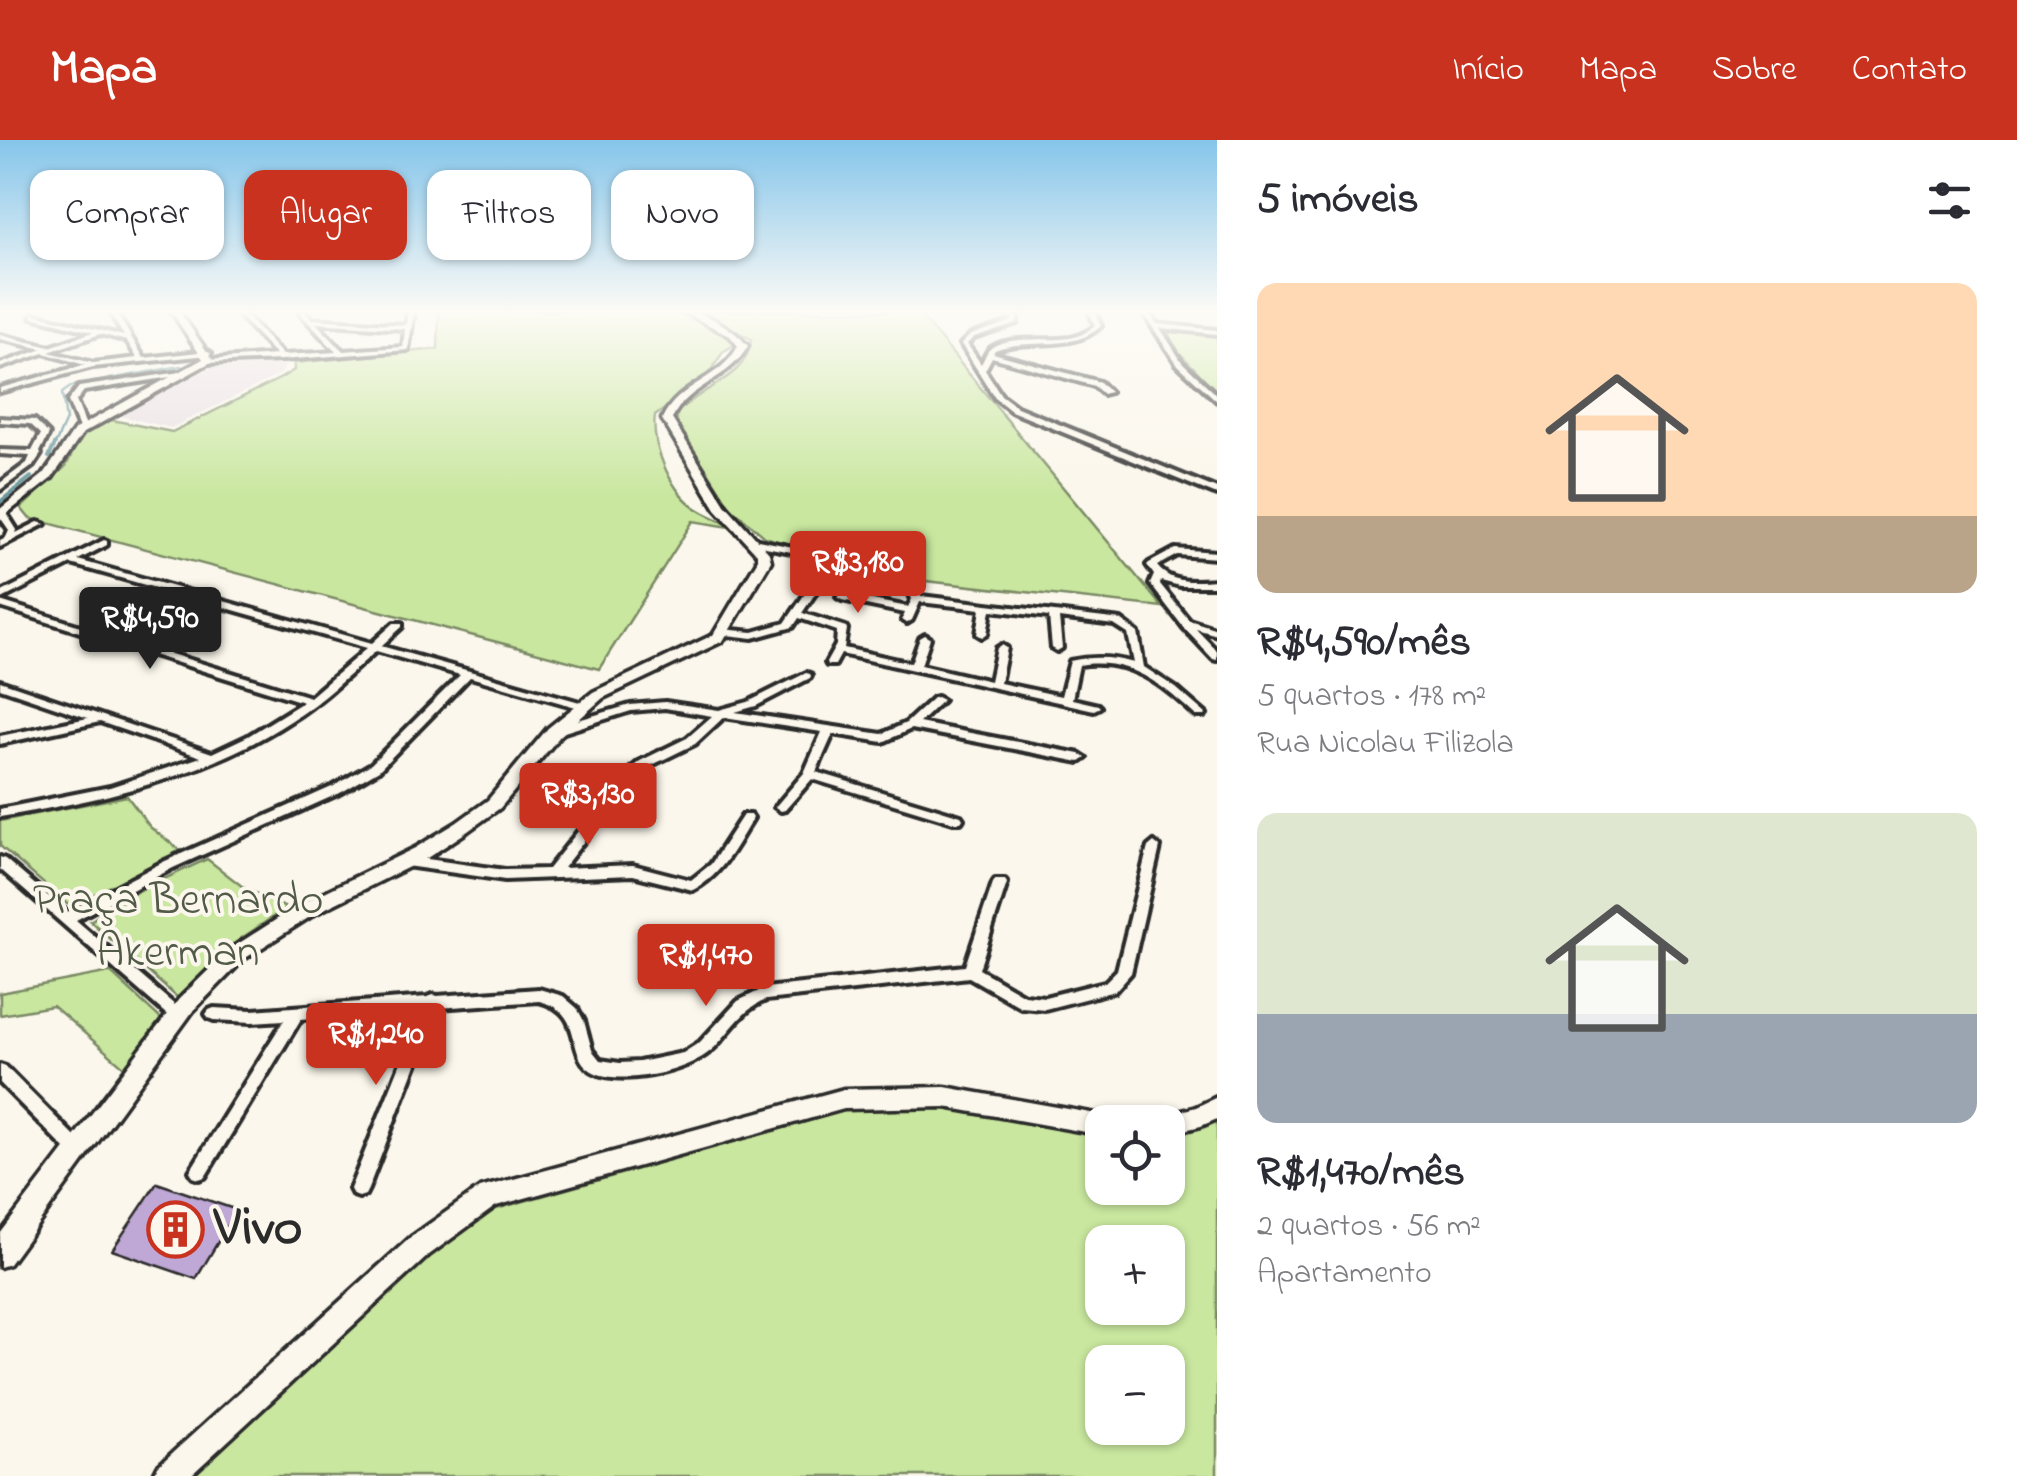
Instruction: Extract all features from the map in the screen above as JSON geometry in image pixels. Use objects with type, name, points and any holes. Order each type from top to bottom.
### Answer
[{"type":"street","points":[[0,390],[61,373]]},
{"type":"street","points":[[84,428],[72,401],[82,390],[185,373]]},
{"type":"street","points":[[4,542],[12,523],[1,514],[50,469],[84,428],[186,373]]},
{"type":"street","points":[[0,1255],[179,1017],[238,954],[309,908],[406,860],[494,804],[554,732],[583,706],[700,648],[722,632],[764,561],[758,544],[720,506],[667,419],[675,403],[718,373]]},
{"type":"street","points":[[984,373],[998,396],[1014,409],[1217,492]]},
{"type":"street","points":[[1058,373],[1097,384],[1106,392]]},
{"type":"street","points":[[1188,373],[1217,398]]},
{"type":"street","points":[[0,420],[41,426],[44,440],[32,464],[2,487]]},
{"type":"street","points":[[0,452],[37,454]]},
{"type":"street","points":[[32,464],[50,469]]},
{"type":"street","points":[[4,542],[41,524]]},
{"type":"street","points":[[0,600],[104,543]]},
{"type":"street","points":[[758,544],[805,552],[860,578],[899,585],[913,591],[917,599]]},
{"type":"street","points":[[1217,555],[1164,555],[1152,565],[1158,576],[1182,582],[1217,583]]},
{"type":"street","points":[[70,561],[583,706]]},
{"type":"street","points":[[722,632],[768,632],[789,625],[830,565]]},
{"type":"street","points":[[1158,576],[1155,584],[1217,657]]},
{"type":"street","points":[[842,598],[909,616],[917,599]]},
{"type":"street","points":[[917,599],[1124,624],[1133,633],[1140,666]]},
{"type":"street","points":[[0,600],[311,702]]},
{"type":"street","points":[[982,634],[986,608]]},
{"type":"street","points":[[799,615],[840,625],[842,634],[831,663]]},
{"type":"street","points":[[1054,615],[1058,648]]},
{"type":"street","points":[[1185,622],[1217,632]]},
{"type":"street","points":[[0,813],[108,792],[210,756],[284,720],[311,702],[398,625]]},
{"type":"street","points":[[915,668],[924,638]]},
{"type":"street","points":[[994,686],[1002,648]]},
{"type":"street","points":[[838,650],[1094,707]]},
{"type":"street","points":[[1066,701],[1074,663],[1140,666],[1156,674],[1200,714]]},
{"type":"street","points":[[68,918],[168,865],[338,789],[374,767],[468,673]]},
{"type":"street","points":[[553,871],[626,779],[644,764],[691,741],[723,712],[806,676]]},
{"type":"street","points":[[0,684],[210,756]]},
{"type":"street","points":[[554,732],[630,708],[665,705],[882,738],[910,726],[936,700]]},
{"type":"street","points":[[0,740],[101,719]]},
{"type":"street","points":[[910,726],[1080,758]]},
{"type":"street","points":[[781,807],[809,774],[828,732]]},
{"type":"street","points":[[809,774],[957,819]]},
{"type":"street","points":[[406,860],[454,864],[485,874],[634,870],[693,885],[716,867],[747,818]]},
{"type":"street","points":[[214,1014],[539,995],[563,1002],[574,1014],[581,1050],[594,1064],[616,1071],[675,1062],[698,1053],[748,999],[971,972],[1021,1001],[1068,999],[1110,986],[1124,973],[1154,847]]},
{"type":"street","points":[[0,862],[179,1017]]},
{"type":"street","points":[[971,972],[1000,883]]},
{"type":"street","points":[[359,1189],[433,1002]]},
{"type":"street","points":[[199,1171],[297,1012]]},
{"type":"street","points":[[0,1072],[80,1153]]},
{"type":"street","points":[[168,1476],[420,1246],[489,1196],[844,1099],[945,1097],[1085,1122]]},
{"type":"street","points":[[1185,1120],[1217,1107]]},
{"type":"shaded area","points":[[198,373],[281,373],[171,428],[116,415]]},
{"type":"green space","points":[[289,373],[709,373],[655,416],[656,439],[663,464],[684,497],[702,512],[736,528],[693,521],[599,669],[29,518],[21,508],[66,466],[82,434],[107,419],[172,432]]},
{"type":"green space","points":[[731,373],[969,373],[1162,607],[880,576],[765,537],[730,507],[677,423],[677,413]]},
{"type":"green space","points":[[1199,373],[1217,373],[1217,392]]},
{"type":"green space","name":"Praça Bernardo Akerman","points":[[127,796],[150,827],[180,850],[78,905],[67,904],[0,846],[0,821]]},
{"type":"green space","name":"Praça Bernardo Akerman","points":[[207,859],[243,887],[286,908],[239,940],[179,999],[90,921],[138,891]]},
{"type":"green space","points":[[110,972],[161,1019],[125,1068],[53,1006],[0,1015],[0,993]]},
{"type":"green space","points":[[943,1099],[1085,1118],[1085,1205],[1185,1205],[1185,1113],[1217,1105],[1217,1476],[182,1476],[386,1289],[475,1215],[848,1110]]},
{"type":"building","name":"Vivo","points":[[157,1183],[237,1210],[196,1279],[112,1250]]},
{"type":"waterway","points":[[54,447],[66,420],[62,393],[72,386],[141,373]]},
{"type":"waterway","points":[[49,457],[55,444]]},
{"type":"waterway","points":[[0,502],[31,477]]},
{"type":"place","name":"Vivo","points":[[175,1230]]}]
